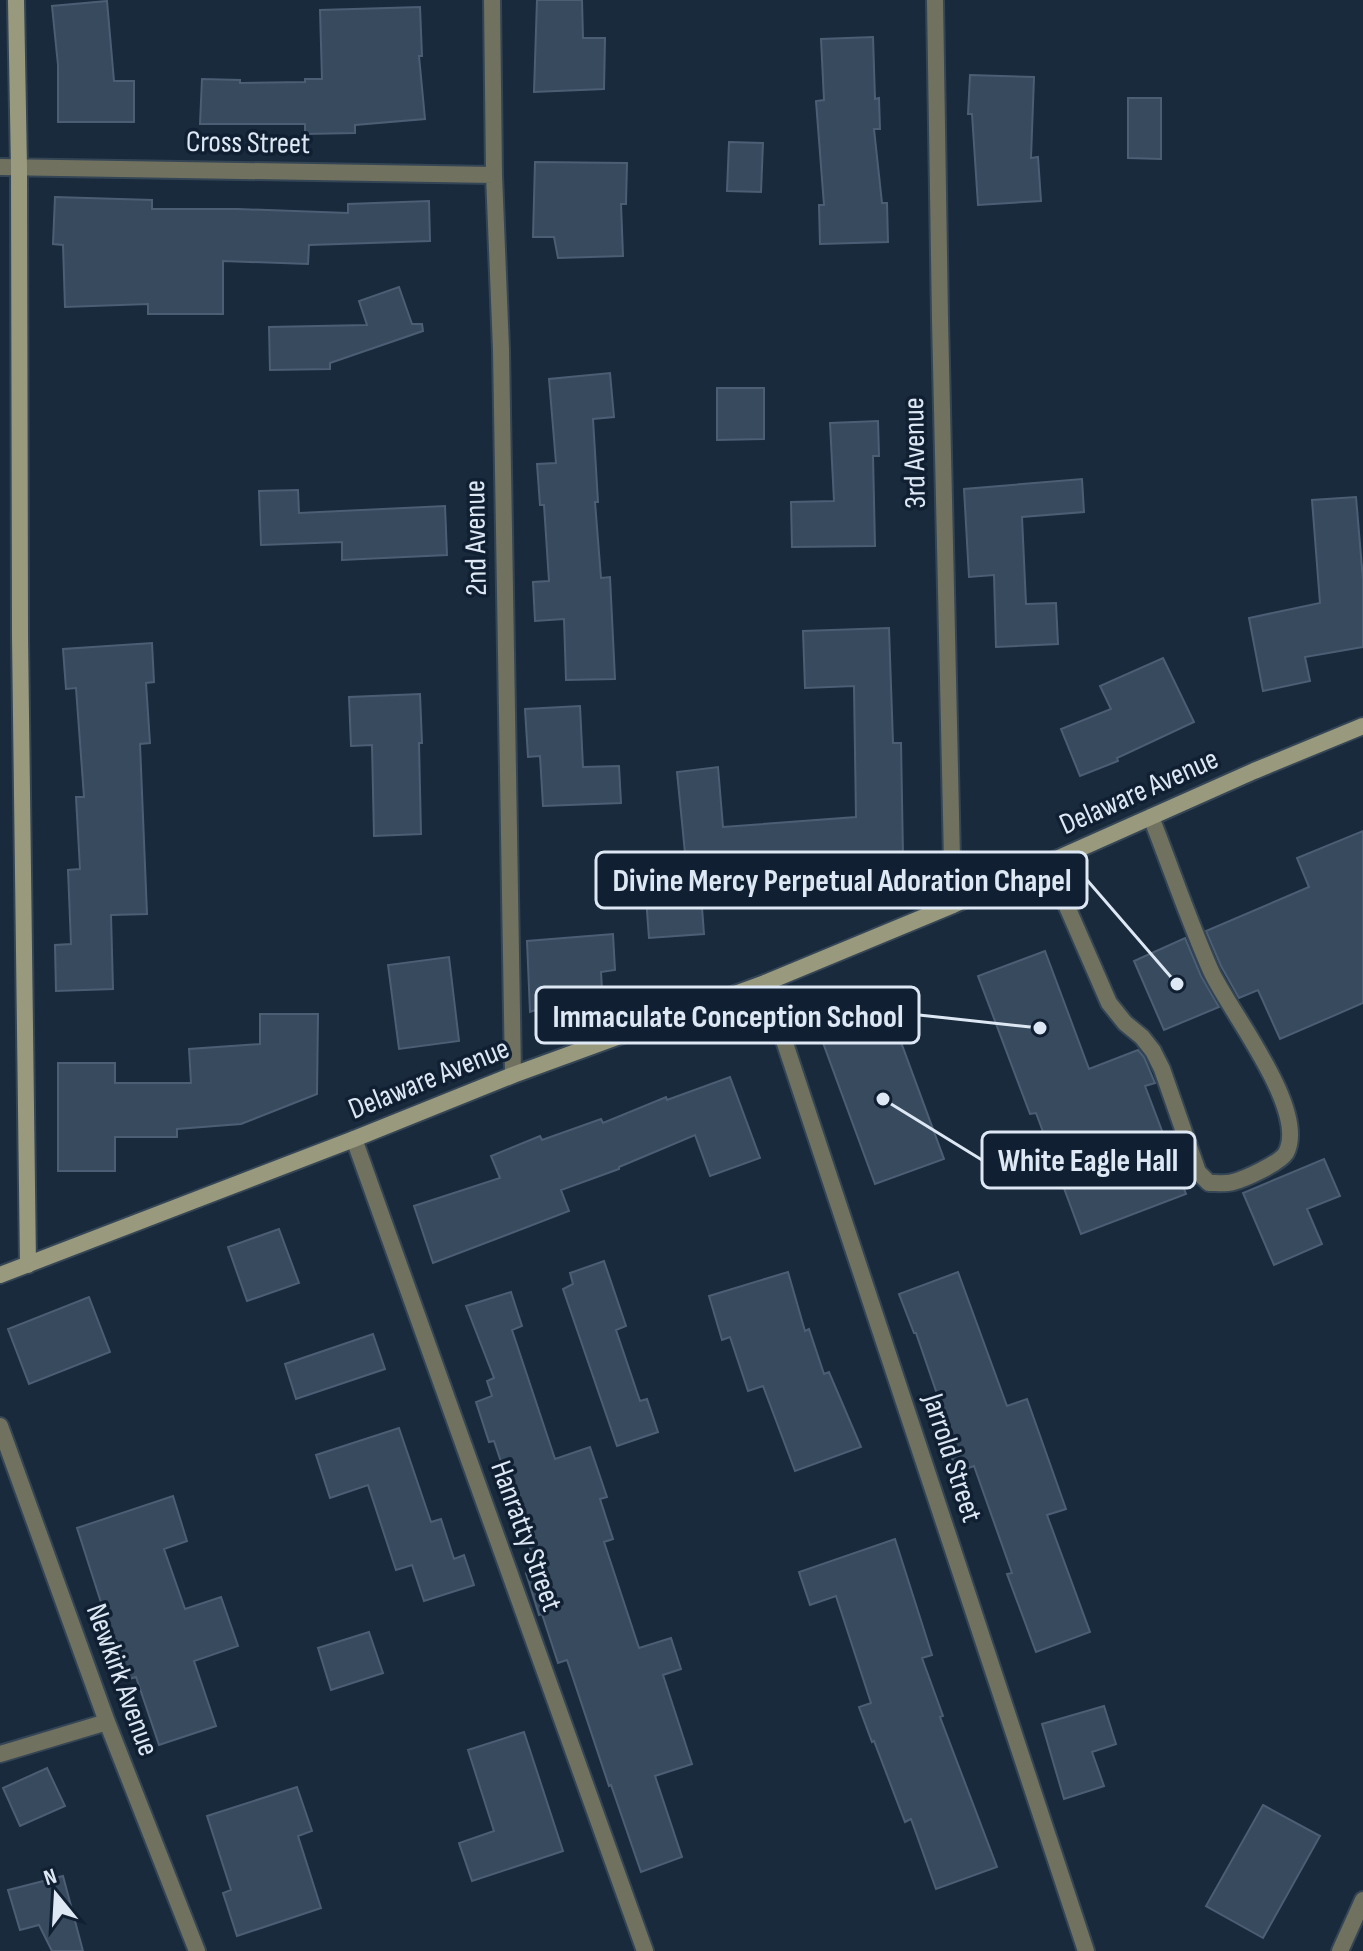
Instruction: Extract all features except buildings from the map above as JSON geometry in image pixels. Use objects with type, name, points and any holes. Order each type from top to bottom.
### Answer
[{"type":"street","points":[[16,0],[28,1265]]},
{"type":"street","name":"2nd Avenue","points":[[492,0],[513,1075]]},
{"type":"street","name":"3rd Avenue","points":[[935,0],[953,905]]},
{"type":"street","name":"Cross Street","points":[[0,167],[494,175]]},
{"type":"street","name":"Delaware Avenue","points":[[0,1275],[513,1075],[765,983],[953,905],[1363,726]]},
{"type":"street","points":[[1048,863],[1109,1003],[1125,1023],[1142,1037],[1162,1069],[1198,1172],[1209,1183],[1232,1183],[1272,1165],[1286,1154],[1290,1132],[1286,1110],[1249,1033],[1212,972],[1151,817]]},
{"type":"street","name":"Jarrold Street","points":[[765,983],[1086,1951]]},
{"type":"street","name":"Hanratty Street","points":[[354,1139],[645,1951]]},
{"type":"street","name":"Newkirk Avenue","points":[[0,1426],[107,1722],[197,1951]]},
{"type":"street","points":[[0,1754],[107,1722]]},
{"type":"street","points":[[1340,1951],[1363,1900]]},
{"type":"place","name":"Divine Mercy Perpetual Adoration Chapel","points":[[1177,984]]},
{"type":"place","name":"Immaculate Conception School","points":[[1040,1028]]},
{"type":"place","name":"White Eagle Hall","points":[[883,1099]]}]
